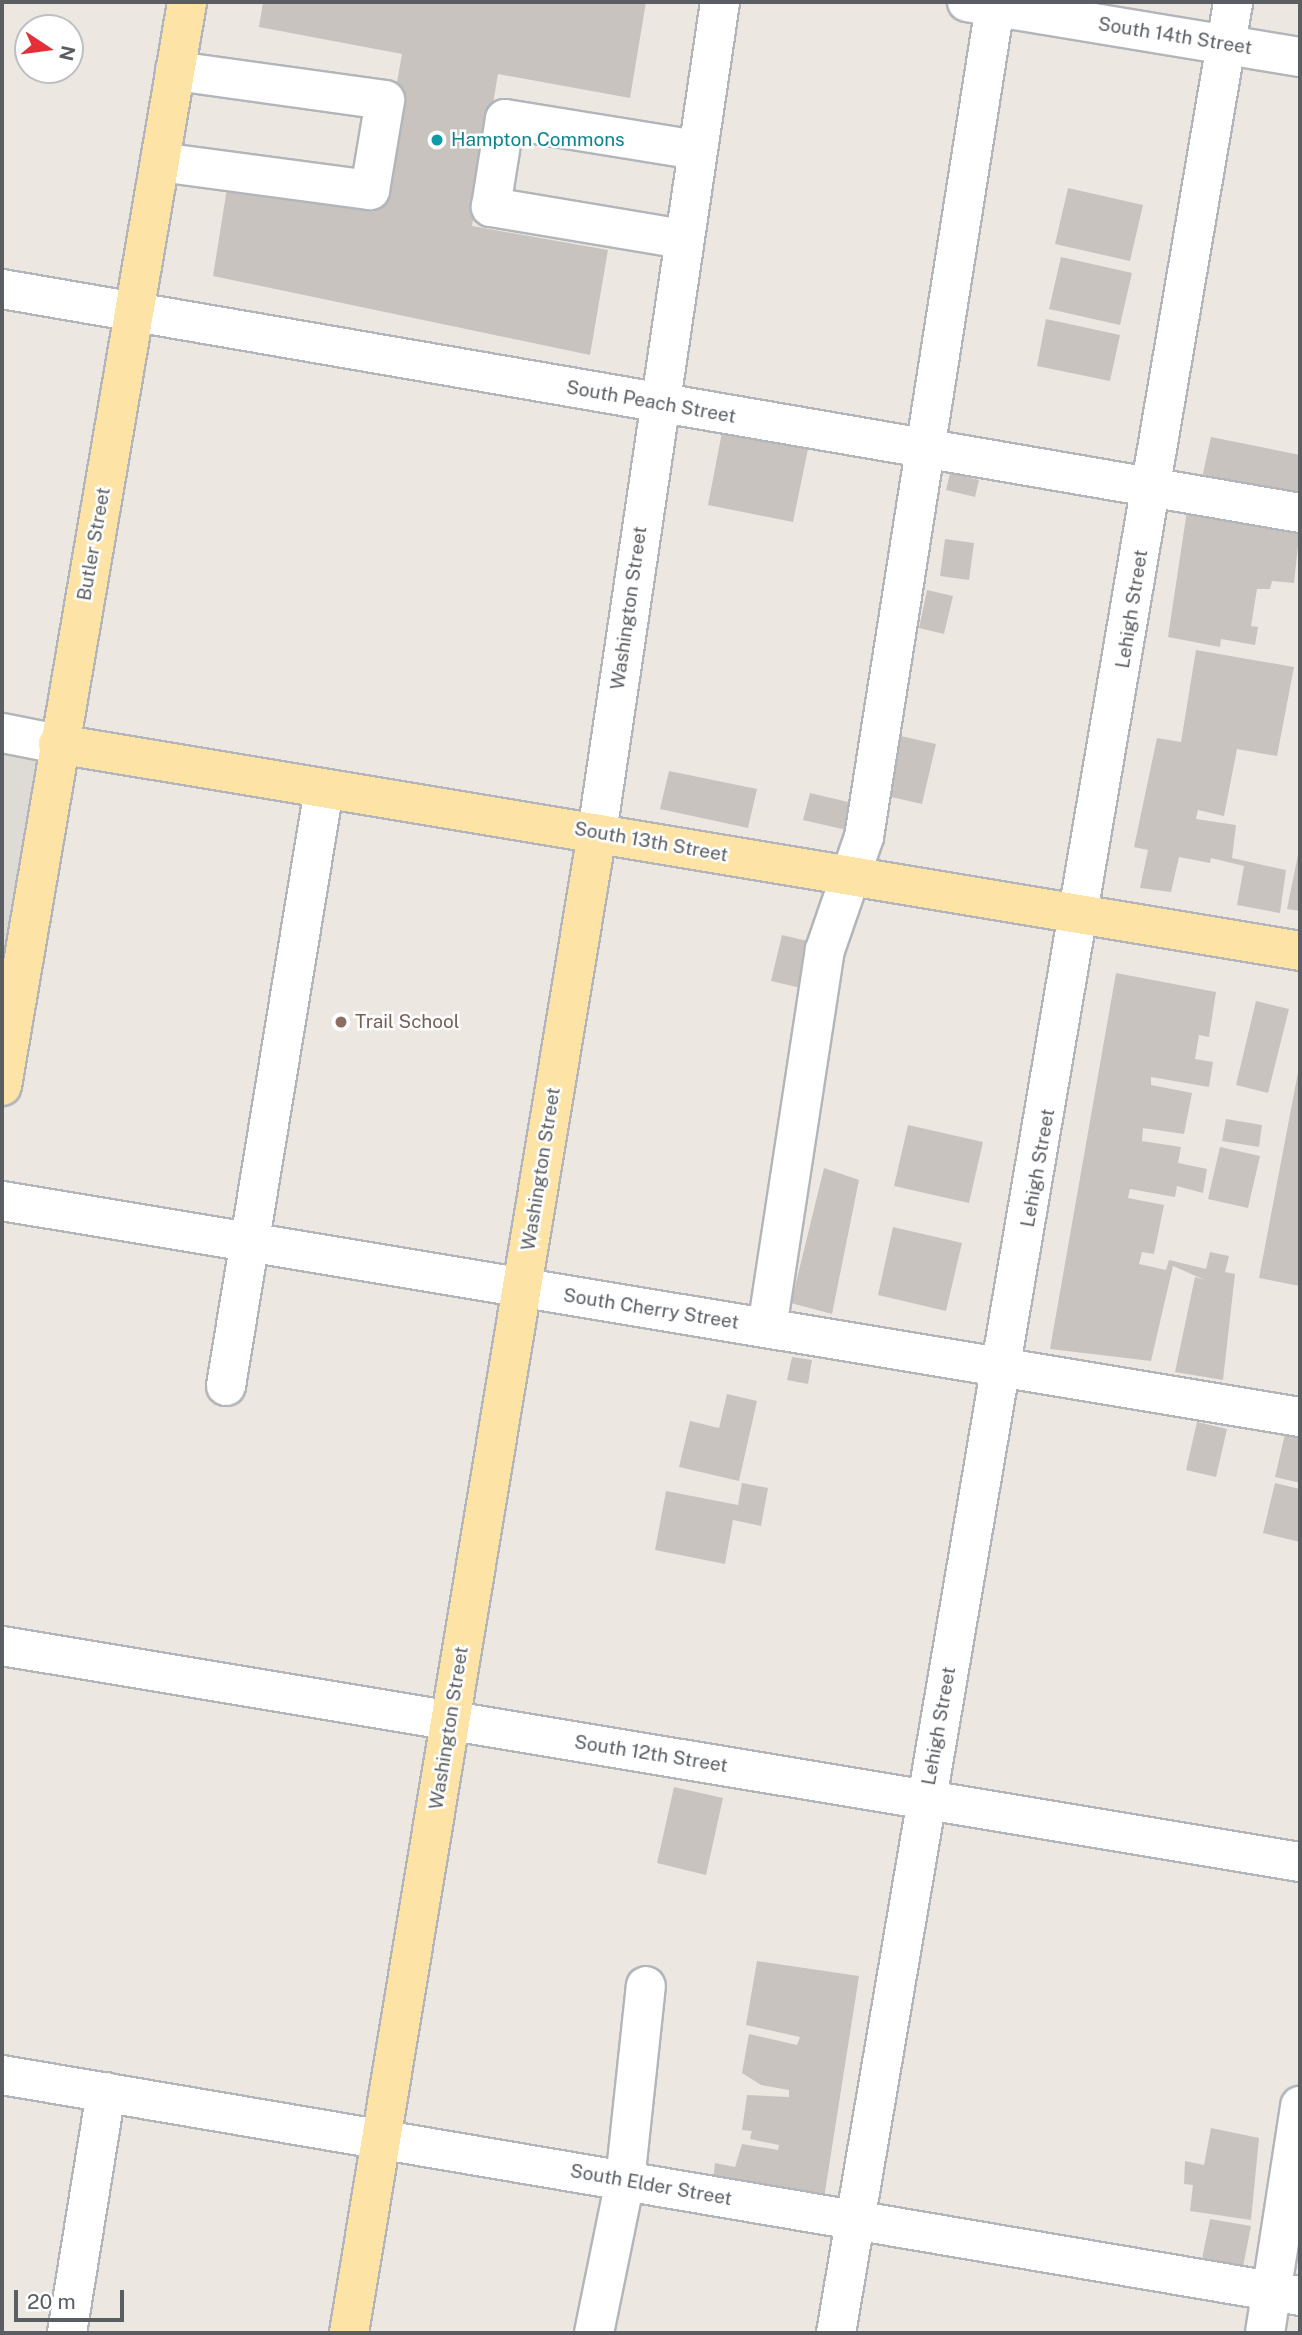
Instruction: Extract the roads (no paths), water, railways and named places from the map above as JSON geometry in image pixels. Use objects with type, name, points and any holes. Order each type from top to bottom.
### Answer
[{"type":"main road","name":"Butler Street","points":[[2,1086],[58,744],[136,311],[187,2]]},
{"type":"main road","name":"South 13th Street","points":[[58,744],[1300,951]]},
{"type":"main road","name":"Washington Street","points":[[349,2333],[597,833]]},
{"type":"street","name":"Washington Street","points":[[597,833],[720,2]]},
{"type":"street","name":"Lehigh Street","points":[[836,2333],[926,1800],[1081,916],[1233,2]]},
{"type":"street","points":[[767,1328],[825,950],[864,837],[926,450],[981,4]]},
{"type":"street","name":"South 14th Street","points":[[981,4],[1300,57]]},
{"type":"street","points":[[160,162],[370,190],[385,100],[175,71]]},
{"type":"street","points":[[683,239],[491,207],[505,119],[697,150]]},
{"type":"street","name":"South Peach Street","points":[[2,289],[1300,513]]},
{"type":"street","name":"South 13th Street","points":[[2,733],[58,744]]},
{"type":"street","points":[[226,1386],[324,789]]},
{"type":"street","name":"South Cherry Street","points":[[2,1201],[1300,1417]]},
{"type":"street","name":"South 12th Street","points":[[2,1646],[1300,1862]]},
{"type":"street","points":[[594,2333],[625,2181],[646,1986]]},
{"type":"street","name":"South Elder Street","points":[[2,2075],[1287,2294]]},
{"type":"street","points":[[67,2333],[106,2092]]},
{"type":"street","points":[[1265,2333],[1287,2294],[1300,2106]]},
{"type":"place","name":"Hampton Commons","points":[[437,140]]},
{"type":"place","name":"Trail School","points":[[341,1022]]}]
